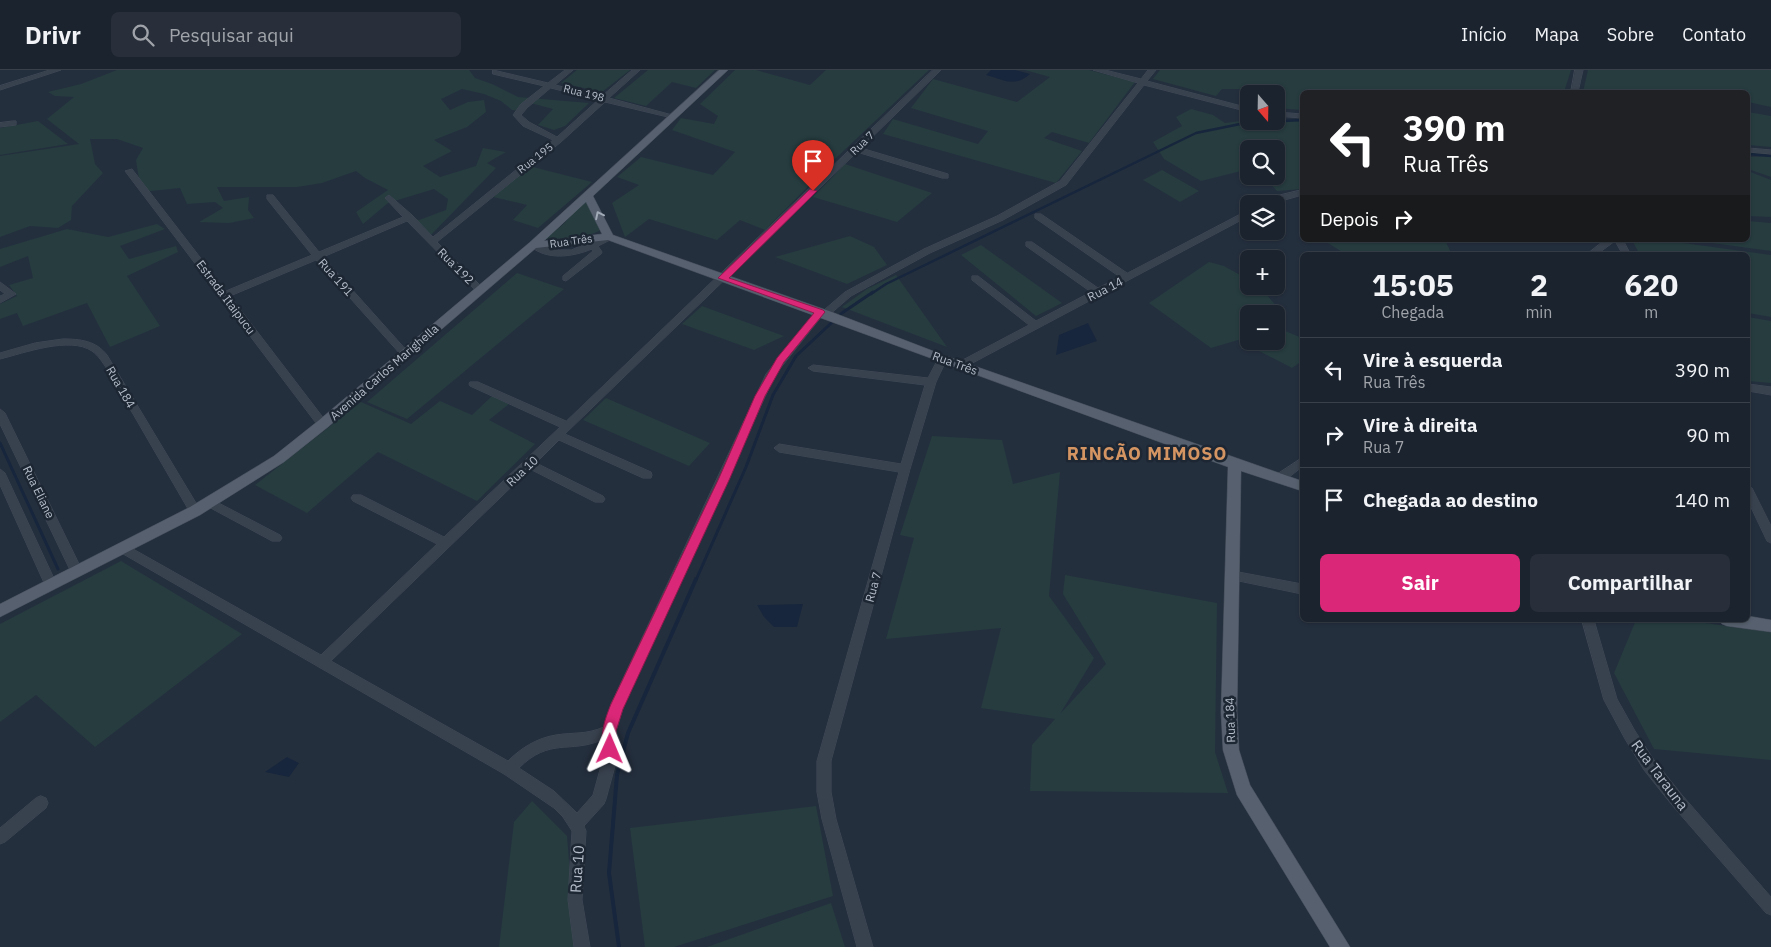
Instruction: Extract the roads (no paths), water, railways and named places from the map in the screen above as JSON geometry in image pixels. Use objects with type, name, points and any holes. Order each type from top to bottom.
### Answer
[{"type":"main road","name":"Avenida Carlos Marighella","points":[[0,611],[195,511],[279,459],[323,424],[532,245],[724,70]]},
{"type":"main road","name":"Rua Três","points":[[587,195],[609,237]]},
{"type":"main road","name":"Rua Três","points":[[532,245],[609,237],[823,313],[961,366],[1235,464],[1300,485]]},
{"type":"main road","name":"Rua 184","points":[[1235,464],[1229,712],[1231,750],[1243,789],[1341,947]]},
{"type":"main road","points":[[1742,622],[1771,626]]},
{"type":"street","points":[[0,88],[57,70]]},
{"type":"street","points":[[558,140],[526,124],[517,116],[524,106],[549,84],[569,70]]},
{"type":"street","name":"Rua 195","points":[[432,242],[558,140],[636,70]]},
{"type":"street","name":"Rua 7","points":[[723,278],[937,70]]},
{"type":"street","points":[[1097,70],[1240,108]]},
{"type":"street","points":[[122,548],[509,769],[568,810],[577,823],[599,799],[608,766],[609,731],[616,708],[724,478],[760,396],[780,360],[823,313],[848,294],[927,251],[1000,218],[1063,183],[1152,70]]},
{"type":"street","points":[[1574,90],[1579,70]]},
{"type":"street","name":"Rua 198","points":[[496,72],[672,116]]},
{"type":"street","points":[[1285,115],[1300,116]]},
{"type":"street","points":[[0,125],[13,123]]},
{"type":"street","points":[[856,149],[945,176]]},
{"type":"street","points":[[1750,150],[1771,152]]},
{"type":"street","name":"Estrada Itaipucu","points":[[129,171],[323,424]]},
{"type":"street","points":[[1285,197],[1300,193]]},
{"type":"street","name":"Rua 191","points":[[270,197],[317,256],[405,354]]},
{"type":"street","name":"Rua 192","points":[[389,198],[480,290]]},
{"type":"street","points":[[1038,216],[1127,277]]},
{"type":"street","name":"Rua 14","points":[[961,366],[1240,217]]},
{"type":"street","points":[[225,295],[409,218]]},
{"type":"street","points":[[532,245],[544,252],[561,254],[580,251],[594,246],[609,237]]},
{"type":"street","points":[[1594,252],[1608,242]]},
{"type":"street","points":[[1030,244],[1097,292]]},
{"type":"street","points":[[566,278],[598,252],[594,246]]},
{"type":"street","name":"Rua 10","points":[[321,663],[723,278]]},
{"type":"street","points":[[975,278],[1035,325]]},
{"type":"street","points":[[0,285],[10,294],[0,300]]},
{"type":"street","name":"Rua 184","points":[[0,356],[76,341],[95,348],[111,367],[195,511]]},
{"type":"street","name":"Rua 7","points":[[865,947],[829,819],[824,792],[824,762],[905,469],[931,382],[942,359]]},
{"type":"street","points":[[813,368],[931,382]]},
{"type":"street","points":[[474,384],[568,426]]},
{"type":"street","points":[[1750,388],[1771,391]]},
{"type":"street","name":"Rua Eliane","points":[[0,413],[77,572]]},
{"type":"street","points":[[559,436],[647,475]]},
{"type":"street","points":[[779,448],[905,469]]},
{"type":"street","points":[[1280,478],[1300,463]]},
{"type":"street","points":[[529,464],[599,499]]},
{"type":"street","points":[[0,473],[51,586]]},
{"type":"street","points":[[1750,495],[1771,538]]},
{"type":"street","points":[[357,498],[445,543]]},
{"type":"street","points":[[209,502],[276,538]]},
{"type":"street","points":[[1233,576],[1300,589]]},
{"type":"street","name":"Rua Tarauna","points":[[1589,622],[1611,700],[1649,765],[1771,908]]},
{"type":"street","points":[[509,769],[522,756],[540,745],[556,741],[590,739],[609,731]]},
{"type":"street","points":[[0,837],[41,803]]},
{"type":"street","name":"Rua 10","points":[[577,823],[579,848],[575,900],[582,947]]},
{"type":"water","points":[[991,70],[1015,70],[1030,74],[1019,81],[1009,82],[986,75]]},
{"type":"water","points":[[1088,323],[1097,341],[1056,355],[1059,335]]},
{"type":"water","points":[[803,604],[797,627],[774,627],[764,617],[757,605]]},
{"type":"water","points":[[287,757],[299,763],[289,777],[265,772]]},
{"type":"waterway","points":[[871,294],[886,284],[1196,133],[1245,123],[1300,120]]},
{"type":"waterway","points":[[1750,154],[1771,156]]},
{"type":"waterway","points":[[696,580],[746,467],[773,395],[796,356],[842,313],[873,292]]},
{"type":"waterway","points":[[0,443],[58,569]]},
{"type":"waterway","points":[[619,947],[609,873],[617,775],[628,733],[696,579]]},
{"type":"district","name":"RINCÃO MIMOSO","points":[[1147,453]]}]
